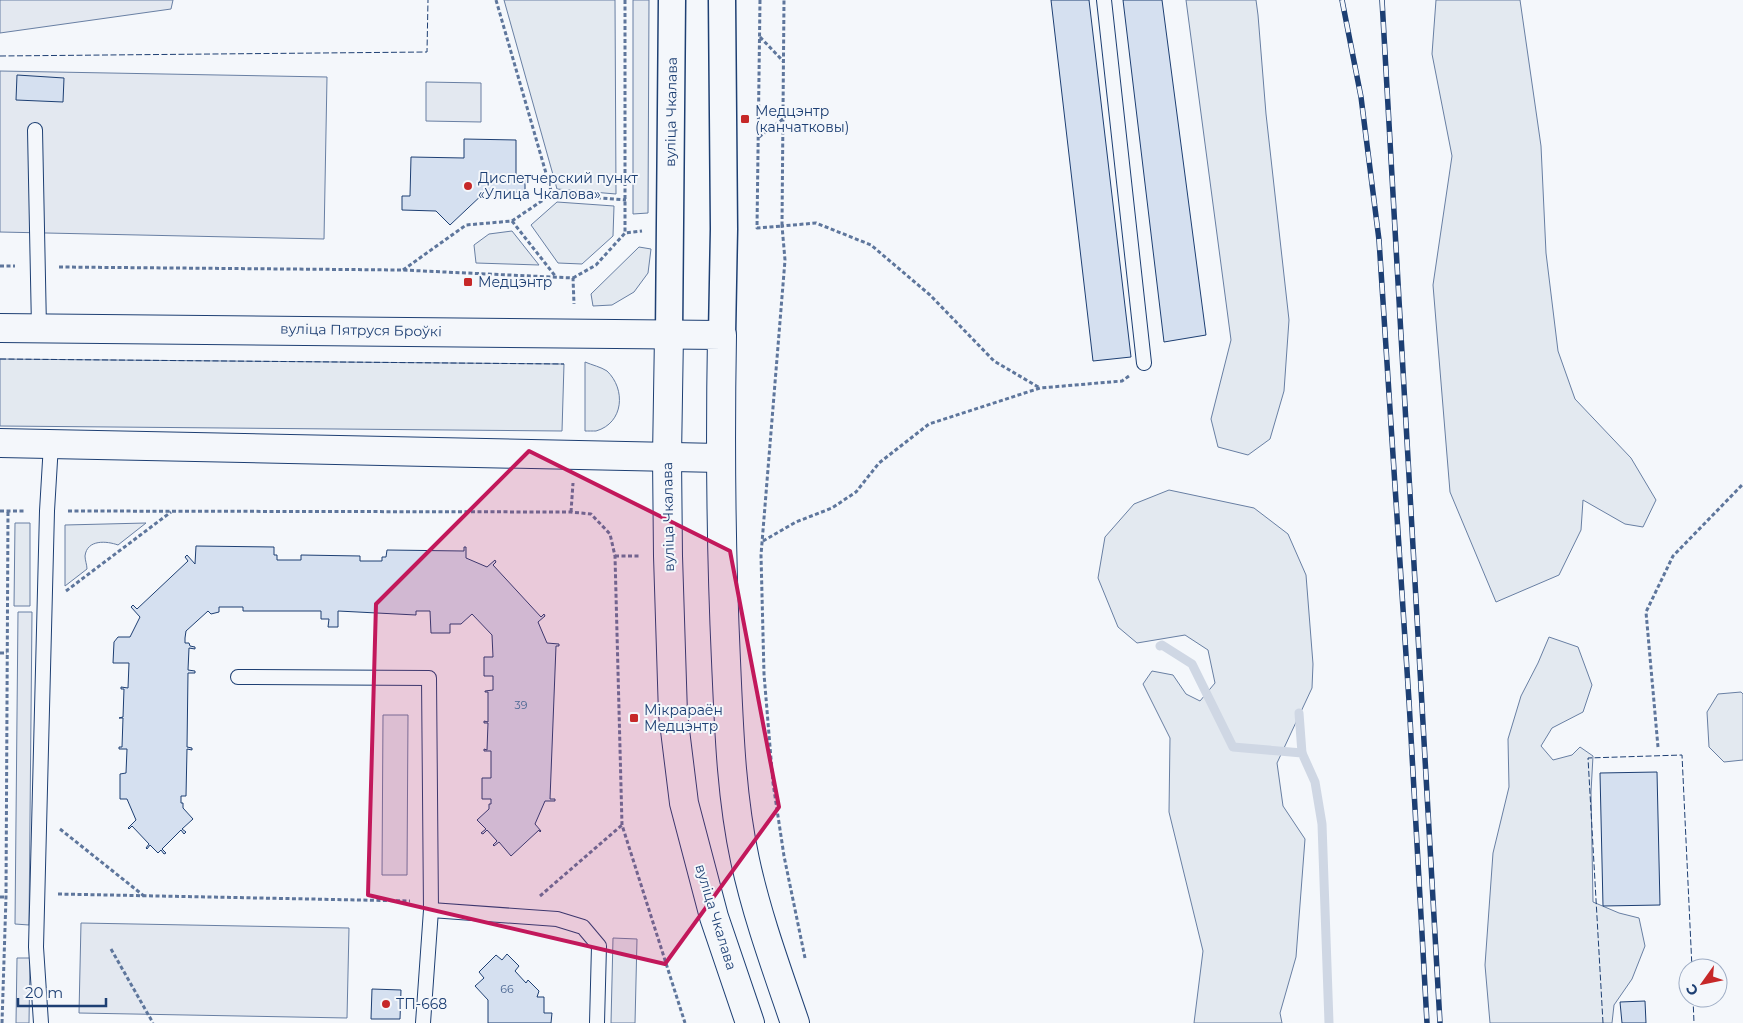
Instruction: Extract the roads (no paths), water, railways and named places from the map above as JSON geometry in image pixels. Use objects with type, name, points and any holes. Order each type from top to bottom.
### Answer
[{"type":"main road","name":"вуліца Пятруся Броўкі","points":[[0,328],[722,335]]},
{"type":"main road","name":"вуліца Чкалава","points":[[669,334],[667,457],[673,714],[684,803],[714,917],[750,1023]]},
{"type":"main road","points":[[722,335],[721,563],[730,767],[745,860],[770,949],[796,1023]]},
{"type":"main road","points":[[0,444],[720,458]]},
{"type":"street","name":"вуліца Чкалава","points":[[669,334],[672,0]]},
{"type":"street","points":[[722,0],[724,220],[722,335]]},
{"type":"lane","points":[[1104,0],[1144,363]]},
{"type":"lane","points":[[35,130],[39,328]]},
{"type":"lane","points":[[40,1023],[36,947],[51,444]]},
{"type":"lane","points":[[238,677],[429,678],[431,905],[423,1023]]},
{"type":"lane","points":[[431,905],[556,919],[584,927],[598,946],[597,1023]]},
{"type":"waterway","points":[[1160,646],[1162,645],[1192,664],[1233,747],[1302,753],[1315,782],[1322,824],[1329,1023]]},
{"type":"waterway","points":[[1299,713],[1302,753]]},
{"type":"railway","points":[[1342,0],[1361,97],[1379,240],[1409,701],[1427,1023]]},
{"type":"railway","points":[[1382,0],[1440,1023]]},
{"type":"place","name":"Медцэнтр (канчатковы)","points":[[745,119]]},
{"type":"place","name":"Диспетчерский пункт «Улица Чкалова»","points":[[468,186]]},
{"type":"place","name":"Медцэнтр","points":[[468,282]]},
{"type":"place","name":"Мікрараён Медцэнтр","points":[[634,718]]},
{"type":"place","name":"ТП-668","points":[[386,1004]]}]
